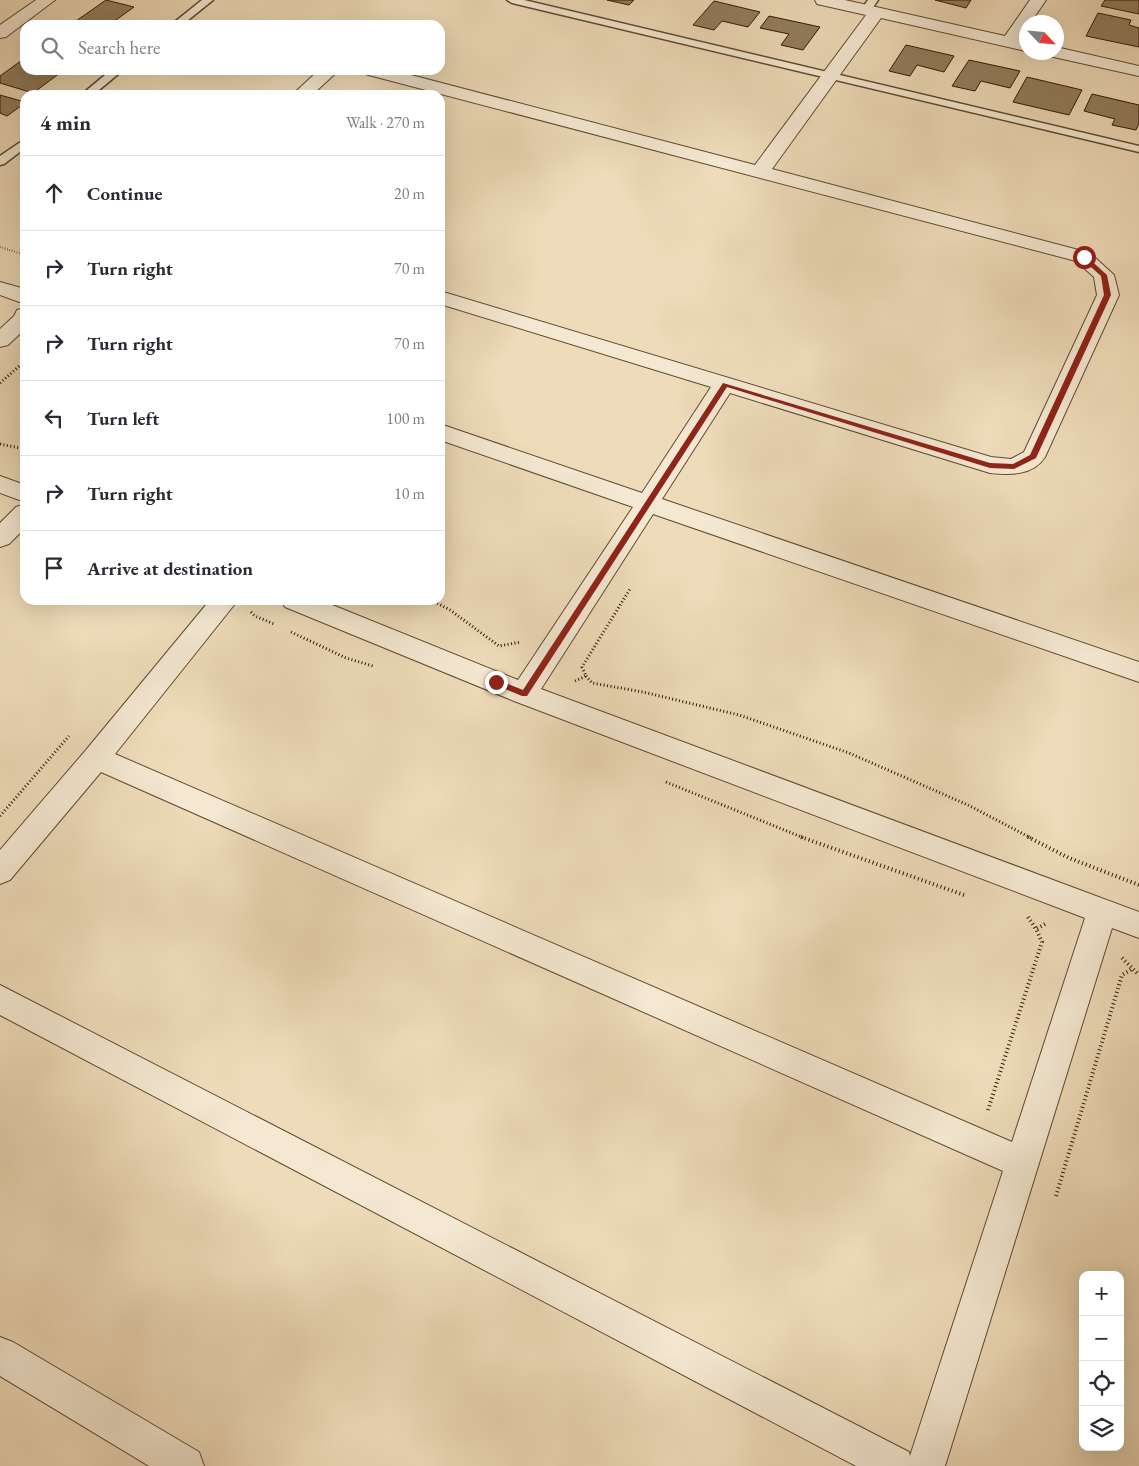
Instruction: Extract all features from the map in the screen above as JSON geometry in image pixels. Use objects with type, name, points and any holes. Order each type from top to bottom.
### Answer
[{"type":"street","points":[[0,33],[48,0]]},
{"type":"street","points":[[823,0],[872,7],[1018,44],[1038,0]]},
{"type":"street","points":[[760,172],[830,76],[872,7]]},
{"type":"street","points":[[1064,54],[1139,71]]},
{"type":"street","points":[[307,90],[324,75]]},
{"type":"street","points":[[391,75],[1084,257],[1104,275],[1108,295],[1033,457],[1014,467],[990,465],[445,299]]},
{"type":"street","points":[[0,288],[20,294]]},
{"type":"street","points":[[0,340],[20,322]]},
{"type":"street","points":[[524,694],[725,384]]},
{"type":"street","points":[[445,434],[1139,672]]},
{"type":"street","points":[[0,484],[20,492]]},
{"type":"street","points":[[0,538],[20,518]]},
{"type":"street","points":[[0,871],[96,758],[221,605]]},
{"type":"street","points":[[306,605],[524,694],[1139,925]]},
{"type":"street","points":[[96,758],[1022,1163]]},
{"type":"street","points":[[926,1466],[1102,912]]},
{"type":"street","points":[[0,999],[895,1466]]},
{"type":"street","points":[[0,1355],[185,1466]]},
{"type":"lane","points":[[182,20],[208,0]]},
{"type":"lane","points":[[512,0],[1139,149]]},
{"type":"lane","points":[[92,90],[112,75]]},
{"type":"lane","points":[[0,162],[20,146]]},
{"type":"path","points":[[0,247],[20,253]]},
{"type":"path","points":[[0,383],[20,365]]},
{"type":"path","points":[[0,444],[20,448]]},
{"type":"path","points":[[633,585],[582,667],[592,683],[643,692],[739,716],[849,752],[968,804],[1069,858],[1139,885]]},
{"type":"path","points":[[443,605],[469,622],[499,646],[509,645],[512,649]]},
{"type":"path","points":[[572,682],[586,676]]},
{"type":"path","points":[[662,780],[753,818],[915,879],[971,897]]},
{"type":"path","points":[[985,1119],[1042,942],[1027,915]]},
{"type":"path","points":[[1036,929],[1050,921]]},
{"type":"path","points":[[1122,957],[1139,975]]},
{"type":"path","points":[[1056,1196],[1122,975],[1132,969]]},
{"type":"building","points":[[106,0],[134,7],[116,20],[77,20]]},
{"type":"building","points":[[607,0],[634,0],[629,5]]},
{"type":"building","points":[[935,0],[971,0],[966,8]]},
{"type":"building","points":[[1105,0],[1139,0],[1139,14],[1101,6]]},
{"type":"building","points":[[714,1],[760,12],[748,27],[722,21],[714,30],[693,25]]},
{"type":"building","points":[[1098,13],[1131,20],[1129,25],[1139,28],[1139,47],[1086,36]]},
{"type":"building","points":[[769,16],[820,27],[803,50],[781,45],[789,34],[760,28]]},
{"type":"building","points":[[906,45],[954,56],[944,72],[917,65],[910,76],[889,71]]},
{"type":"building","points":[[969,60],[1020,71],[1010,88],[981,81],[975,91],[952,86]]},
{"type":"building","points":[[20,62],[20,75],[57,75],[37,90],[23,90],[0,83],[0,76]]},
{"type":"building","points":[[1027,77],[1082,90],[1069,115],[1013,102]]},
{"type":"building","points":[[1092,94],[1139,105],[1139,123],[1136,130],[1112,125],[1115,119],[1084,111]]},
{"type":"building","points":[[0,95],[20,101],[20,107],[7,116],[0,113]]},
{"type":"route","points":[[496,682],[524,694],[725,384],[990,465],[1014,467],[1033,457],[1108,295],[1104,275],[1084,257]]}]
